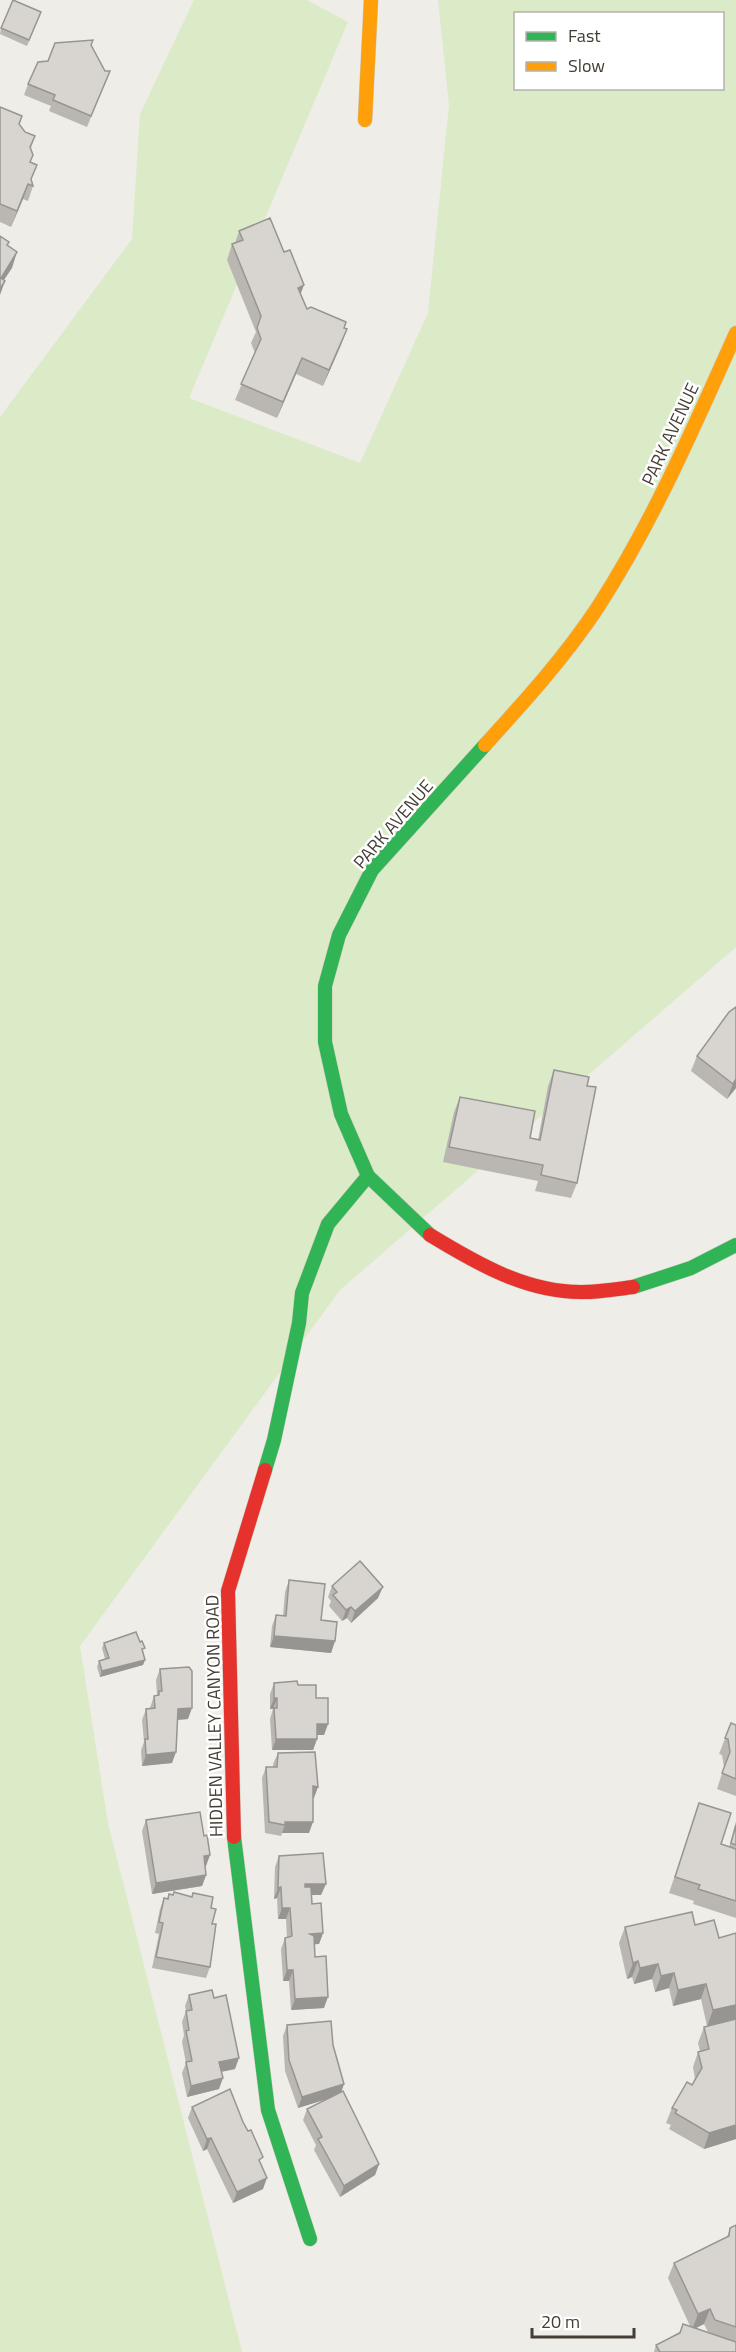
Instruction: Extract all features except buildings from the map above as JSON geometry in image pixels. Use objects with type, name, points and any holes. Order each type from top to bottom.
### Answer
[{"type":"main road","points":[[365,120],[371,0]]},
{"type":"main road","name":"PARK AVENUE","points":[[736,333],[644,531],[597,608],[544,680],[372,870],[339,934],[325,986],[325,1042],[341,1114],[368,1176],[422,1231],[476,1263],[530,1285],[580,1292],[639,1287],[691,1268],[736,1245]]},
{"type":"main road","name":"HIDDEN VALLEY CANYON ROAD","points":[[310,2239],[268,2110],[253,1999],[232,1821],[228,1591],[274,1440],[299,1323],[302,1293],[328,1224],[368,1176]]},
{"type":"green space","points":[[194,0],[307,0],[348,22],[189,398],[360,463],[428,313],[449,105],[438,0],[736,0],[736,947],[340,1290],[80,1646],[108,1823],[242,2352],[0,2352],[0,417],[132,239],[140,114]]},
{"type":"traffic: fast","points":[[430,1235],[368,1176],[341,1114],[325,1042],[325,986],[339,935],[372,870],[485,745]]},
{"type":"traffic: fast","points":[[265,1470],[274,1440],[299,1323],[302,1293],[328,1224],[368,1176]]},
{"type":"traffic: fast","points":[[633,1287],[691,1268],[736,1245]]},
{"type":"traffic: fast","points":[[234,1837],[268,2110],[310,2239]]},
{"type":"traffic: slow","points":[[365,120],[371,0]]},
{"type":"traffic: slow","points":[[485,745],[558,661],[598,607],[655,507],[736,333]]},
{"type":"traffic: jam","points":[[430,1235],[484,1266],[522,1282],[562,1291],[583,1292],[633,1287]]},
{"type":"traffic: jam","points":[[234,1837],[228,1591],[265,1470]]}]
